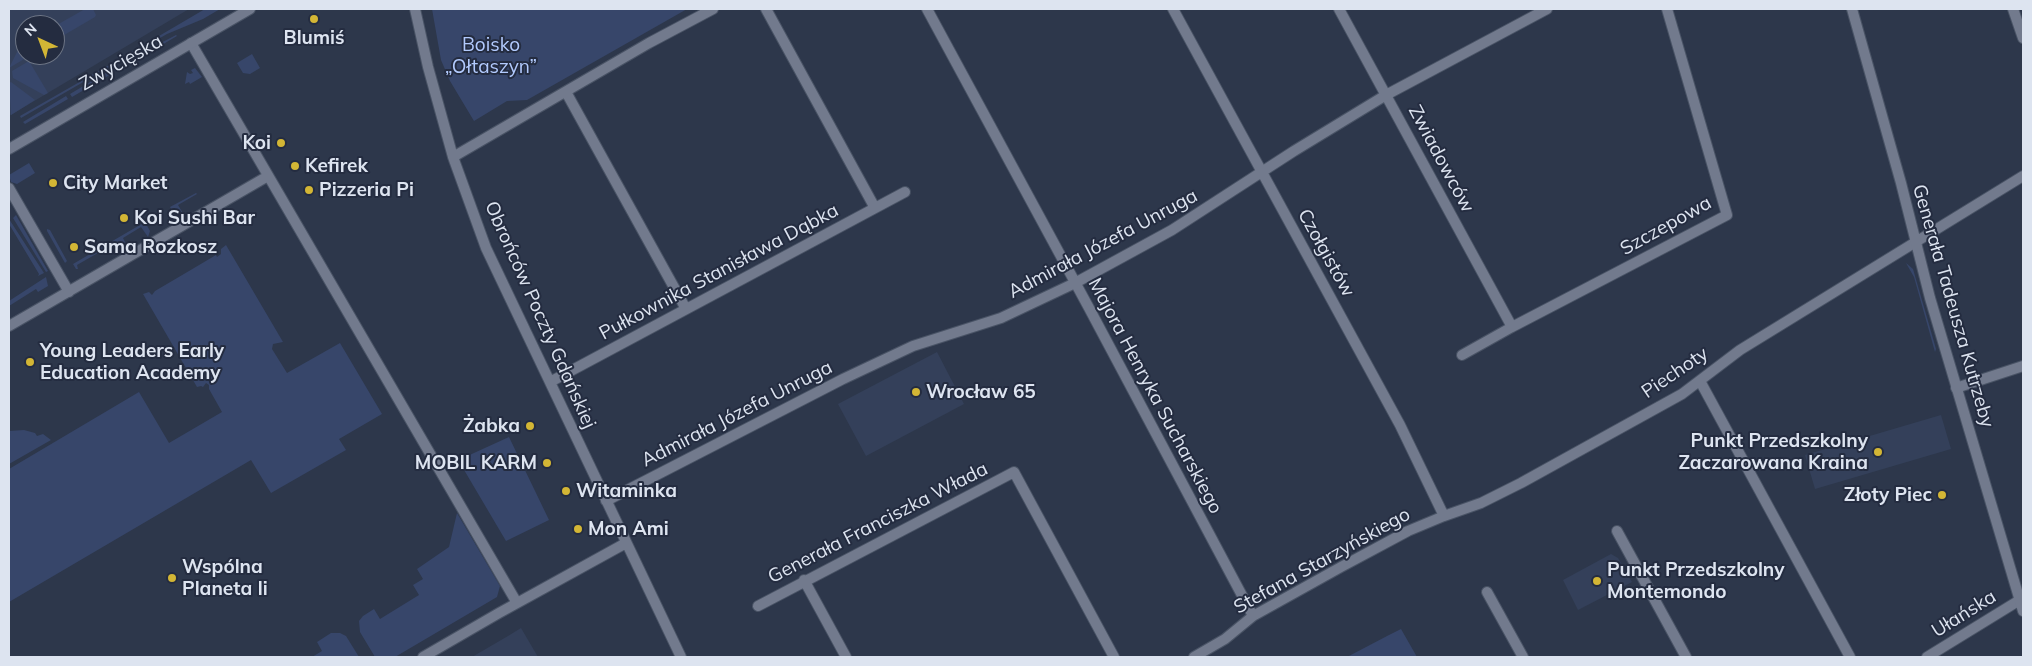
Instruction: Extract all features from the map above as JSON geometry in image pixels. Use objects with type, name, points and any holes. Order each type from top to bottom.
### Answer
[{"type":"street","name":"Zwycięska","points":[[9,149],[250,9]]},
{"type":"street","name":"Obrońców Poczty Gdańskiej","points":[[415,9],[428,66],[453,157],[486,248],[606,501],[622,545],[681,657]]},
{"type":"street","points":[[453,157],[713,9]]},
{"type":"street","points":[[766,9],[875,208]]},
{"type":"street","name":"Majora Henryka Sucharskiego","points":[[927,9],[1253,616]]},
{"type":"street","name":"Czołgistów","points":[[1173,9],[1396,417],[1444,516]]},
{"type":"street","name":"Zwiadowców","points":[[1339,9],[1512,327]]},
{"type":"street","name":"Admirała Józefa Unruga","points":[[606,501],[843,379],[913,346],[1001,318],[1075,283],[1172,230],[1294,151],[1386,96],[1546,9]]},
{"type":"street","name":"Szczepowa","points":[[1462,355],[1727,215],[1668,9]]},
{"type":"street","name":"Generała Tadeusza Kutrzeby","points":[[1852,9],[1956,388],[2021,599],[2023,611]]},
{"type":"street","points":[[2013,9],[2023,38]]},
{"type":"street","points":[[191,43],[517,603]]},
{"type":"street","points":[[566,92],[686,309]]},
{"type":"street","points":[[9,326],[268,176]]},
{"type":"street","name":"Piechoty","points":[[1444,516],[1481,503],[1521,483],[1682,394],[1740,350],[2023,176]]},
{"type":"street","points":[[9,188],[69,292]]},
{"type":"street","name":"Pułkownika Stanisława Dąbka","points":[[550,382],[906,192]]},
{"type":"street","points":[[1956,388],[2023,366]]},
{"type":"street","points":[[1700,381],[1850,657]]},
{"type":"street","name":"Generała Franciszka Włada","points":[[758,606],[804,580],[1014,472],[1114,657]]},
{"type":"street","name":"Stefana Starzyńskiego","points":[[1194,657],[1224,639],[1253,616],[1400,535],[1444,516]]},
{"type":"street","points":[[1618,531],[1686,657]]},
{"type":"street","points":[[423,657],[622,545]]},
{"type":"street","points":[[804,580],[846,657]]},
{"type":"street","points":[[1487,592],[1523,657]]},
{"type":"street","name":"Ułańska","points":[[1927,657],[2021,599]]},
{"type":"shaded area","points":[[9,9],[189,9],[9,116]]},
{"type":"shaded area","points":[[937,352],[964,404],[866,456],[838,404]]},
{"type":"shaded area","name":"Punkt Przedszkolny Zaczarowana Kraina","points":[[1941,415],[1951,449],[1815,489],[1805,455]]},
{"type":"shaded area","name":"Punkt Przedszkolny Montemondo","points":[[1611,554],[1618,558],[1632,582],[1578,610],[1563,580]]},
{"type":"shaded area","points":[[521,628],[538,657],[472,657],[508,636]]},
{"type":"green space","points":[[85,9],[93,9],[96,15],[65,34],[65,20]]},
{"type":"green space","points":[[205,9],[220,9],[203,19],[167,34],[132,54],[130,53]]},
{"type":"green space","name":"Boisko „Ołtaszyn”","points":[[432,9],[687,9],[527,100],[507,101],[474,121],[450,81],[441,60]]},
{"type":"green space","points":[[176,35],[143,56],[136,56]]},
{"type":"green space","points":[[252,54],[260,68],[250,74],[243,73],[237,63]]},
{"type":"green space","points":[[15,56],[15,64],[9,68]]},
{"type":"green space","points":[[118,60],[118,62],[21,118],[20,116]]},
{"type":"green space","points":[[22,65],[31,65],[48,93],[44,95],[13,78],[12,71]]},
{"type":"green space","points":[[117,66],[113,73],[72,97],[70,94]]},
{"type":"green space","points":[[195,68],[202,77],[190,84],[189,82],[185,84],[187,72],[193,73],[191,70]]},
{"type":"green space","points":[[11,82],[35,100],[11,115],[9,83]]},
{"type":"green space","points":[[66,96],[68,99],[25,124],[23,122]]},
{"type":"green space","points":[[29,163],[35,173],[17,184],[11,182],[9,175]]},
{"type":"green space","points":[[196,193],[178,205],[184,215],[175,215],[170,207]]},
{"type":"green space","points":[[16,215],[48,271],[46,272],[13,218]]},
{"type":"green space","points":[[9,219],[44,273],[38,276],[39,274],[9,224]]},
{"type":"green space","points":[[145,222],[150,231],[148,237],[141,227],[123,238],[128,248],[123,251],[117,242],[77,265],[78,269],[76,269],[73,264]]},
{"type":"green space","points":[[47,229],[50,230],[67,261],[65,263],[47,231]]},
{"type":"green space","points":[[226,245],[283,342],[273,344],[272,349],[287,373],[340,343],[382,414],[339,439],[346,450],[271,493],[251,460],[9,602],[9,469],[139,392],[169,443],[222,412],[209,389],[209,385],[206,383],[203,387],[197,387],[143,294],[149,292],[152,295],[155,291],[216,255],[217,257],[221,254],[221,249]]},
{"type":"green space","points":[[1906,263],[1913,269],[1936,349],[1935,352],[1914,277]]},
{"type":"green space","points":[[46,277],[48,286],[38,292],[36,289],[9,306],[9,301]]},
{"type":"green space","points":[[24,430],[35,433],[37,436],[43,434],[51,440],[9,464],[9,431]]},
{"type":"green space","points":[[509,437],[549,520],[506,541],[457,458],[462,456],[463,458]]},
{"type":"green space","points":[[457,513],[500,586],[497,597],[395,657],[375,657],[360,632],[359,621],[374,609],[380,619],[419,595],[413,585],[423,579],[417,569],[449,547]]},
{"type":"green space","points":[[1401,629],[1417,657],[1347,657],[1389,635]]},
{"type":"green space","points":[[331,633],[340,633],[346,636],[359,657],[312,657],[322,651],[317,642]]},
{"type":"place","name":"Blumiś","points":[[314,19]]},
{"type":"place","name":"Koi","points":[[281,143]]},
{"type":"place","name":"Kefirek","points":[[295,166]]},
{"type":"place","name":"City Market","points":[[53,183]]},
{"type":"place","name":"Pizzeria Pi","points":[[309,190]]},
{"type":"place","name":"Koi Sushi Bar","points":[[124,218]]},
{"type":"place","name":"Sama Rozkosz","points":[[74,247]]},
{"type":"place","name":"Young Leaders Early Education Academy","points":[[30,362]]},
{"type":"place","name":"Wrocław 65","points":[[916,392]]},
{"type":"place","name":"Żabka","points":[[530,426]]},
{"type":"place","name":"Punkt Przedszkolny Zaczarowana Kraina","points":[[1878,452]]},
{"type":"place","name":"MOBIL KARM","points":[[547,463]]},
{"type":"place","name":"Witaminka","points":[[566,491]]},
{"type":"place","name":"Złoty Piec","points":[[1942,495]]},
{"type":"place","name":"Mon Ami","points":[[578,529]]},
{"type":"place","name":"Wspólna Planeta Ii","points":[[172,578]]},
{"type":"place","name":"Punkt Przedszkolny Montemondo","points":[[1597,581]]}]
